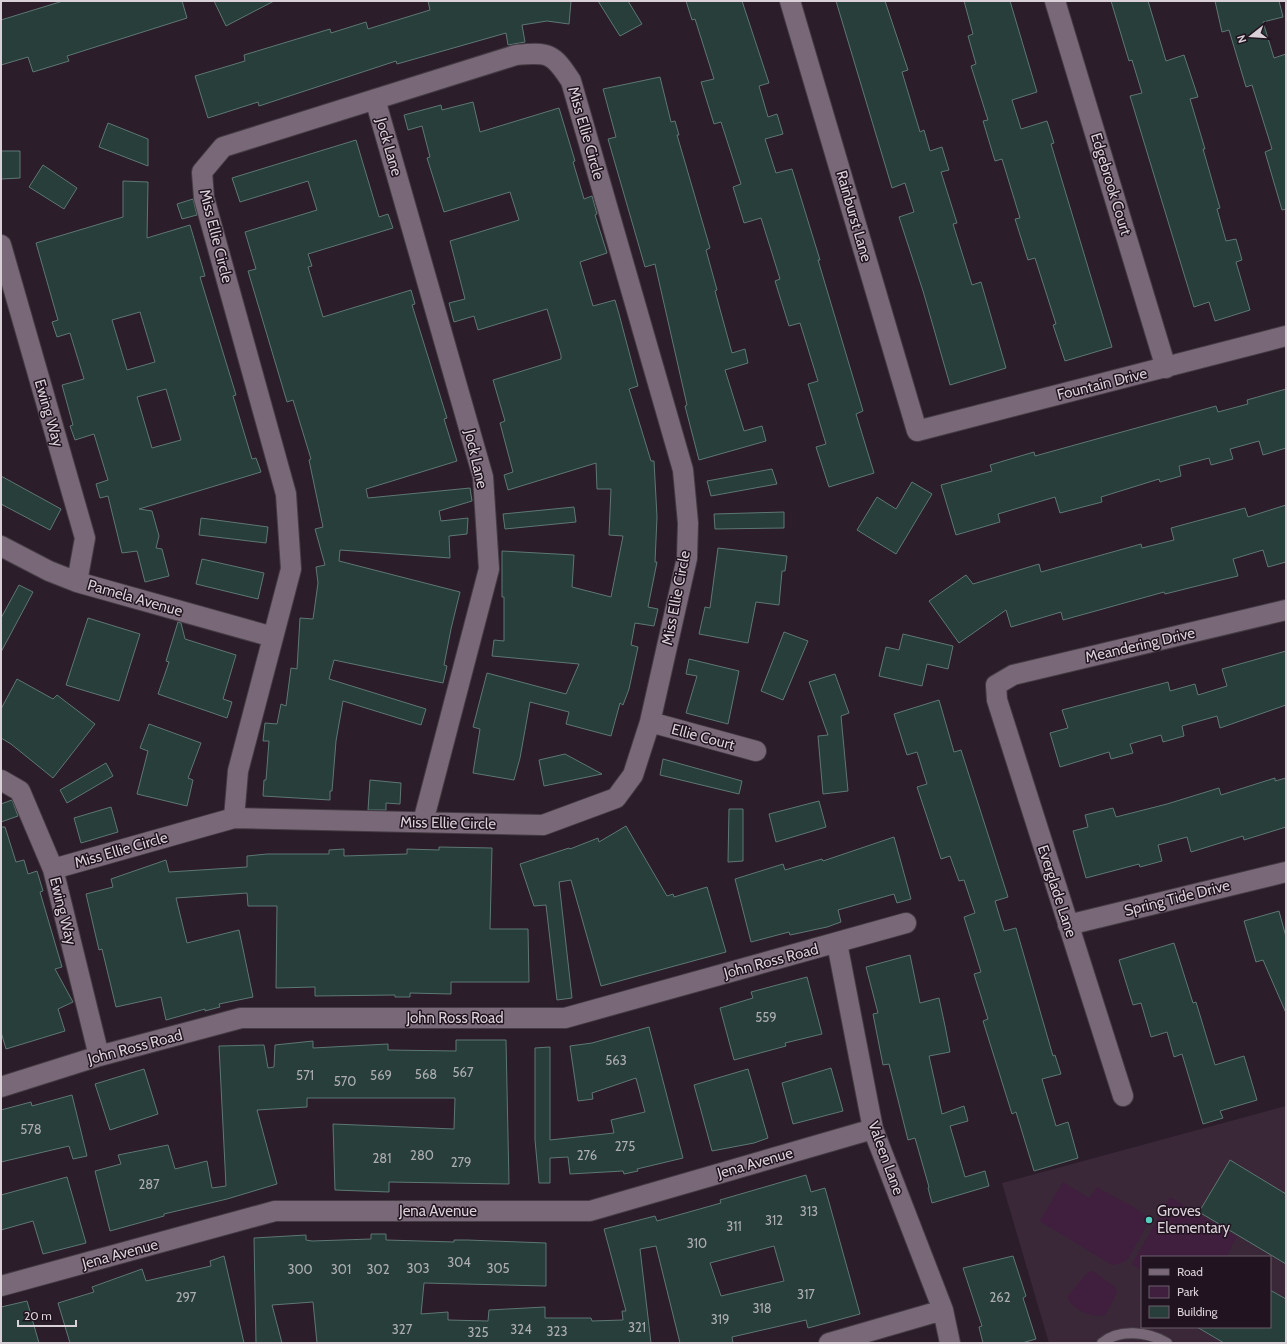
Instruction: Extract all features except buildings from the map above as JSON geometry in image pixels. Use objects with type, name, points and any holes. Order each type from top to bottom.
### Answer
[{"type":"street","name":"Rainburst Lane","points":[[790,1],[917,431]]},
{"type":"street","name":"Edgebrook Court","points":[[1055,1],[1166,368]]},
{"type":"street","name":"Miss Ellie Circle","points":[[53,869],[234,818],[543,825],[616,798],[633,775],[650,722],[687,558],[688,523],[683,470],[571,81],[559,62],[541,52],[522,54],[223,147],[202,172],[204,198],[286,494],[291,569],[238,770],[234,818]]},
{"type":"street","name":"Jock Lane","points":[[375,99],[483,477],[489,569],[423,822]]},
{"type":"street","name":"Ewing Way","points":[[1,245],[85,538],[78,582]]},
{"type":"street","name":"Fountain Drive","points":[[917,431],[1286,336]]},
{"type":"street","name":"Pamela Avenue","points":[[1,546],[49,571],[78,582],[273,637]]},
{"type":"street","name":"Meandering Drive","points":[[996,685],[1013,675],[1286,610]]},
{"type":"street","name":"Everglade Lane","points":[[996,685],[997,700],[1123,1096]]},
{"type":"street","name":"Ellie Court","points":[[650,722],[756,751]]},
{"type":"street","name":"Ewing Way","points":[[1,780],[20,791],[53,869],[99,1056]]},
{"type":"street","name":"Spring Tide Drive","points":[[1068,925],[1286,872]]},
{"type":"street","name":"John Ross Road","points":[[1,1087],[99,1056],[241,1018],[565,1018],[906,923]]},
{"type":"street","name":"Valeen Lane","points":[[837,943],[873,1129],[943,1310],[950,1343]]},
{"type":"street","name":"Jena Avenue","points":[[1,1286],[275,1212],[590,1211],[873,1129]]},
{"type":"street","points":[[829,1343],[943,1310]]},
{"type":"lane","points":[[1102,1343],[1110,1336],[1135,1333],[1157,1337],[1167,1343]]},
{"type":"shaded area","name":"Groves Elementary","points":[[1286,1106],[1286,1343],[1049,1343],[1002,1183]]},
{"type":"green space","points":[[1063,1182],[1089,1198],[1097,1187],[1148,1217],[1148,1223],[1128,1259],[1122,1263],[1112,1265],[1040,1221]]},
{"type":"green space","points":[[1170,1197],[1237,1237],[1227,1256],[1141,1256],[1141,1270],[1132,1264]]},
{"type":"green space","points":[[1093,1271],[1115,1287],[1117,1293],[1105,1315],[1100,1316],[1083,1312],[1073,1306],[1067,1297],[1088,1272]]},
{"type":"place","name":"Groves Elementary","points":[[1149,1220]]}]
